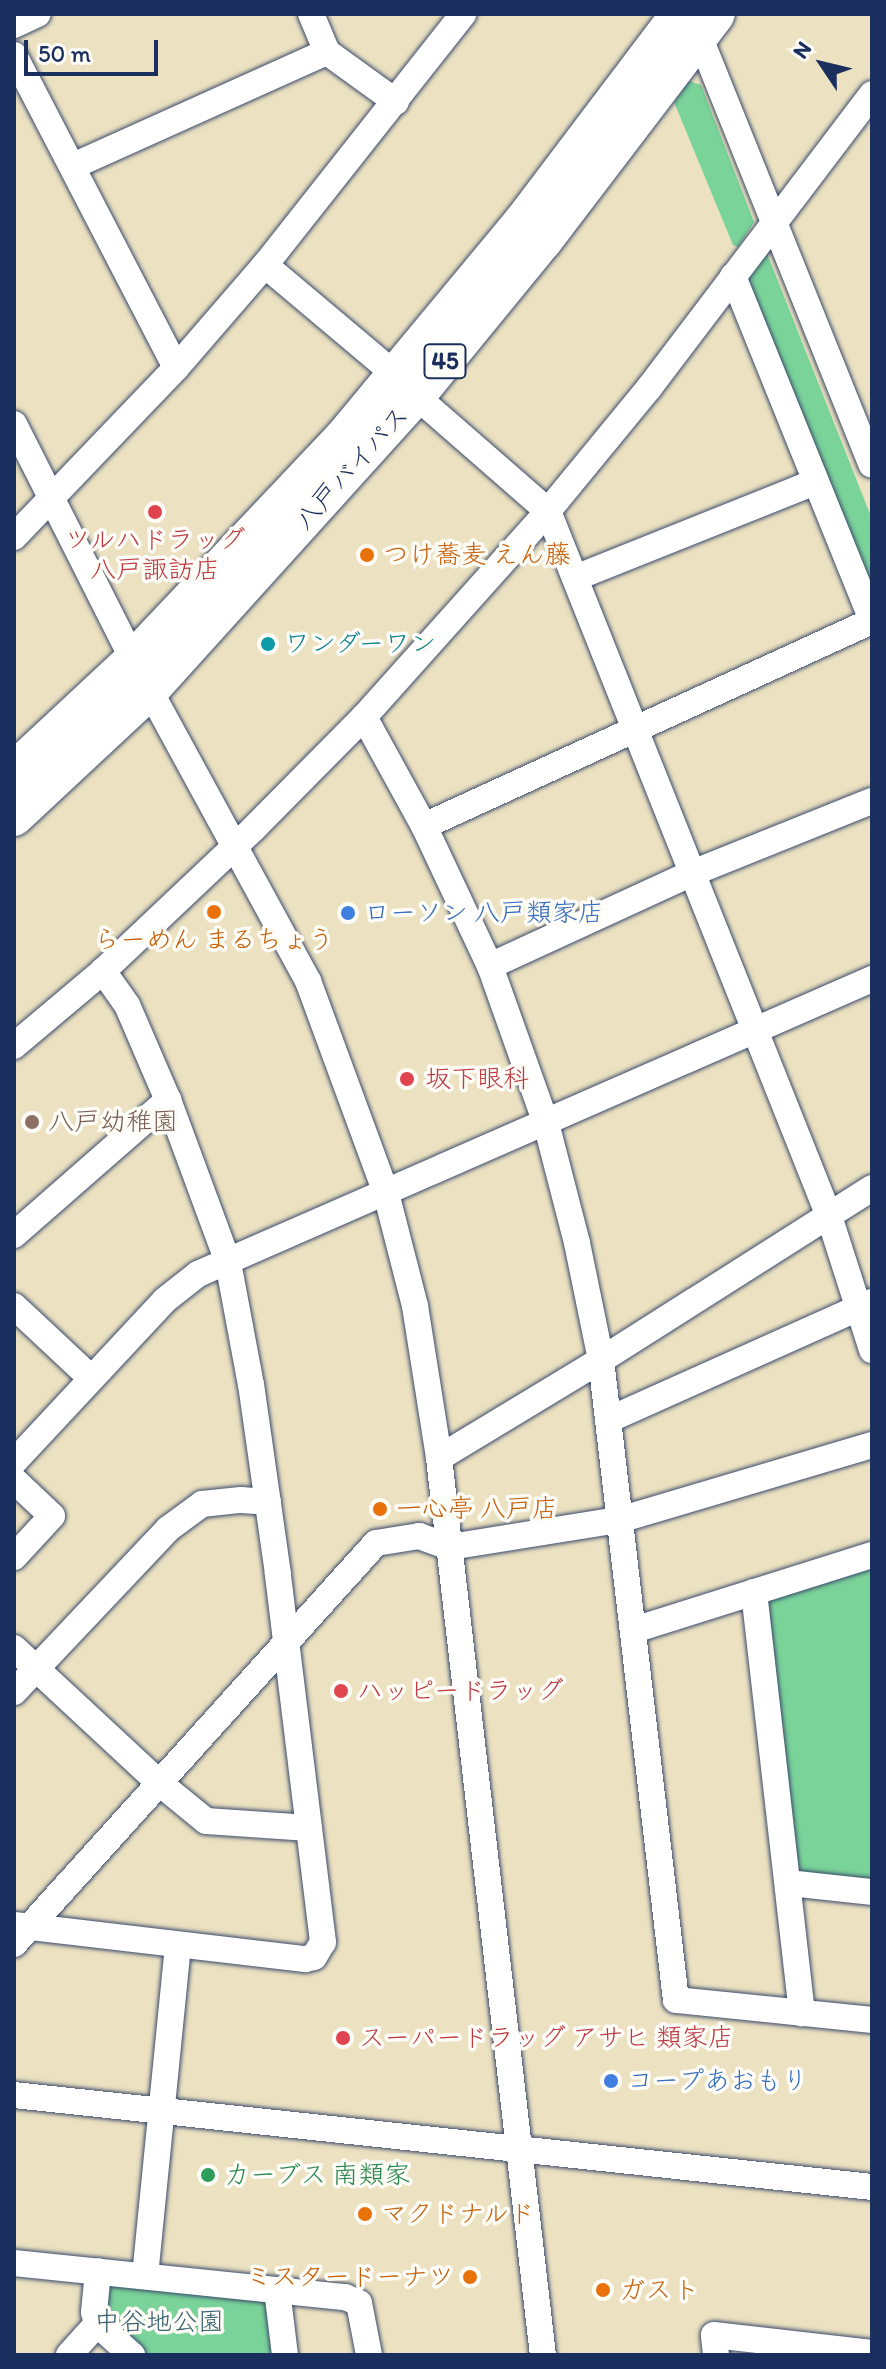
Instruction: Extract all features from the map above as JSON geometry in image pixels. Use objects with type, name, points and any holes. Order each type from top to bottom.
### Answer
[{"type":"highway","name":"八戸バイパス","points":[[14,817],[406,386],[697,20]]},
{"type":"highway","name":"八戸バイパス","points":[[14,771],[141,675]]},
{"type":"street","points":[[14,25],[38,14]]},
{"type":"street","points":[[311,14],[327,52],[396,102]]},
{"type":"street","points":[[14,537],[54,499],[176,368],[265,265],[463,14]]},
{"type":"street","points":[[697,20],[775,224],[870,456]]},
{"type":"street","points":[[73,166],[327,52]]},
{"type":"street","points":[[14,55],[176,368]]},
{"type":"street","points":[[14,1046],[103,971],[237,845],[364,717],[548,511],[649,388],[872,94]]},
{"type":"street","points":[[265,265],[548,511],[638,729],[690,874],[865,1304],[872,1350]]},
{"type":"street","points":[[424,826],[872,621],[733,276]]},
{"type":"street","points":[[14,424],[141,675],[237,845],[308,981],[386,1193],[415,1306],[439,1458],[543,2355]]},
{"type":"street","points":[[575,578],[815,482]]},
{"type":"street","points":[[364,717],[424,826],[490,966],[546,1123],[577,1243],[601,1360],[676,2000],[872,2020]]},
{"type":"street","points":[[490,966],[690,874],[872,801]]},
{"type":"street","points":[[19,1932],[305,1959],[314,1957],[323,1942],[268,1502],[251,1385],[228,1262],[168,1100],[127,1005],[103,971]]},
{"type":"street","points":[[14,1462],[165,1300],[198,1274],[872,979]]},
{"type":"street","points":[[14,1235],[168,1100]]},
{"type":"street","points":[[439,1458],[601,1360],[872,1188]]},
{"type":"street","points":[[608,1420],[865,1304]]},
{"type":"street","points":[[14,1306],[91,1378]]},
{"type":"street","points":[[19,1932],[376,1543],[419,1536],[450,1547],[619,1520],[872,1445]]},
{"type":"street","points":[[14,1480],[52,1516],[14,1557]]},
{"type":"street","points":[[14,1692],[168,1529],[202,1504],[241,1500],[268,1502]]},
{"type":"street","points":[[634,1630],[872,1555]]},
{"type":"street","points":[[754,1592],[802,2013]]},
{"type":"street","points":[[14,1648],[157,1781],[206,1821],[309,1828]]},
{"type":"street","points":[[789,1883],[872,1892]]},
{"type":"street","points":[[145,2276],[178,1946]]},
{"type":"street","points":[[14,2095],[872,2187]]},
{"type":"street","points":[[14,2263],[345,2297],[359,2303],[369,2355]]},
{"type":"street","points":[[98,2271],[94,2312],[97,2324],[132,2355]]},
{"type":"street","points":[[277,2290],[285,2355]]},
{"type":"street","points":[[69,2355],[97,2324]]},
{"type":"street","points":[[716,2355],[714,2335],[842,2352],[872,2353]]},
{"type":"green space","points":[[689,81],[701,85],[754,222],[738,247],[733,245],[674,102]]},
{"type":"green space","points":[[766,251],[872,519],[872,599],[748,290],[749,274]]},
{"type":"green space","points":[[872,1562],[872,1883],[802,1876],[794,1870],[767,1595]]},
{"type":"green space","name":"中谷地公園","points":[[112,2283],[264,2299],[271,2307],[276,2355],[144,2355],[105,2320],[105,2287]]},
{"type":"place","name":"ツルハドラッグ 八戸諏訪店","points":[[155,512]]},
{"type":"place","name":"つけ蕎麦 えん藤","points":[[367,555]]},
{"type":"place","name":"ワンダーワン","points":[[268,644]]},
{"type":"place","name":"らーめん まるちょう","points":[[214,912]]},
{"type":"place","name":"ローソン 八戸類家店","points":[[348,913]]},
{"type":"place","name":"坂下眼科","points":[[407,1079]]},
{"type":"place","name":"八戸幼稚園","points":[[32,1122]]},
{"type":"place","name":"一心亭 八戸店","points":[[380,1509]]},
{"type":"place","name":"ハッピードラッグ","points":[[341,1691]]},
{"type":"place","name":"スーパードラッグ アサヒ 類家店","points":[[343,2038]]},
{"type":"place","name":"コープあおもり","points":[[611,2081]]},
{"type":"place","name":"カーブス 南類家","points":[[208,2175]]},
{"type":"place","name":"マクドナルド","points":[[365,2214]]},
{"type":"place","name":"ミスタードーナツ","points":[[470,2277]]},
{"type":"place","name":"ガスト","points":[[603,2290]]}]
